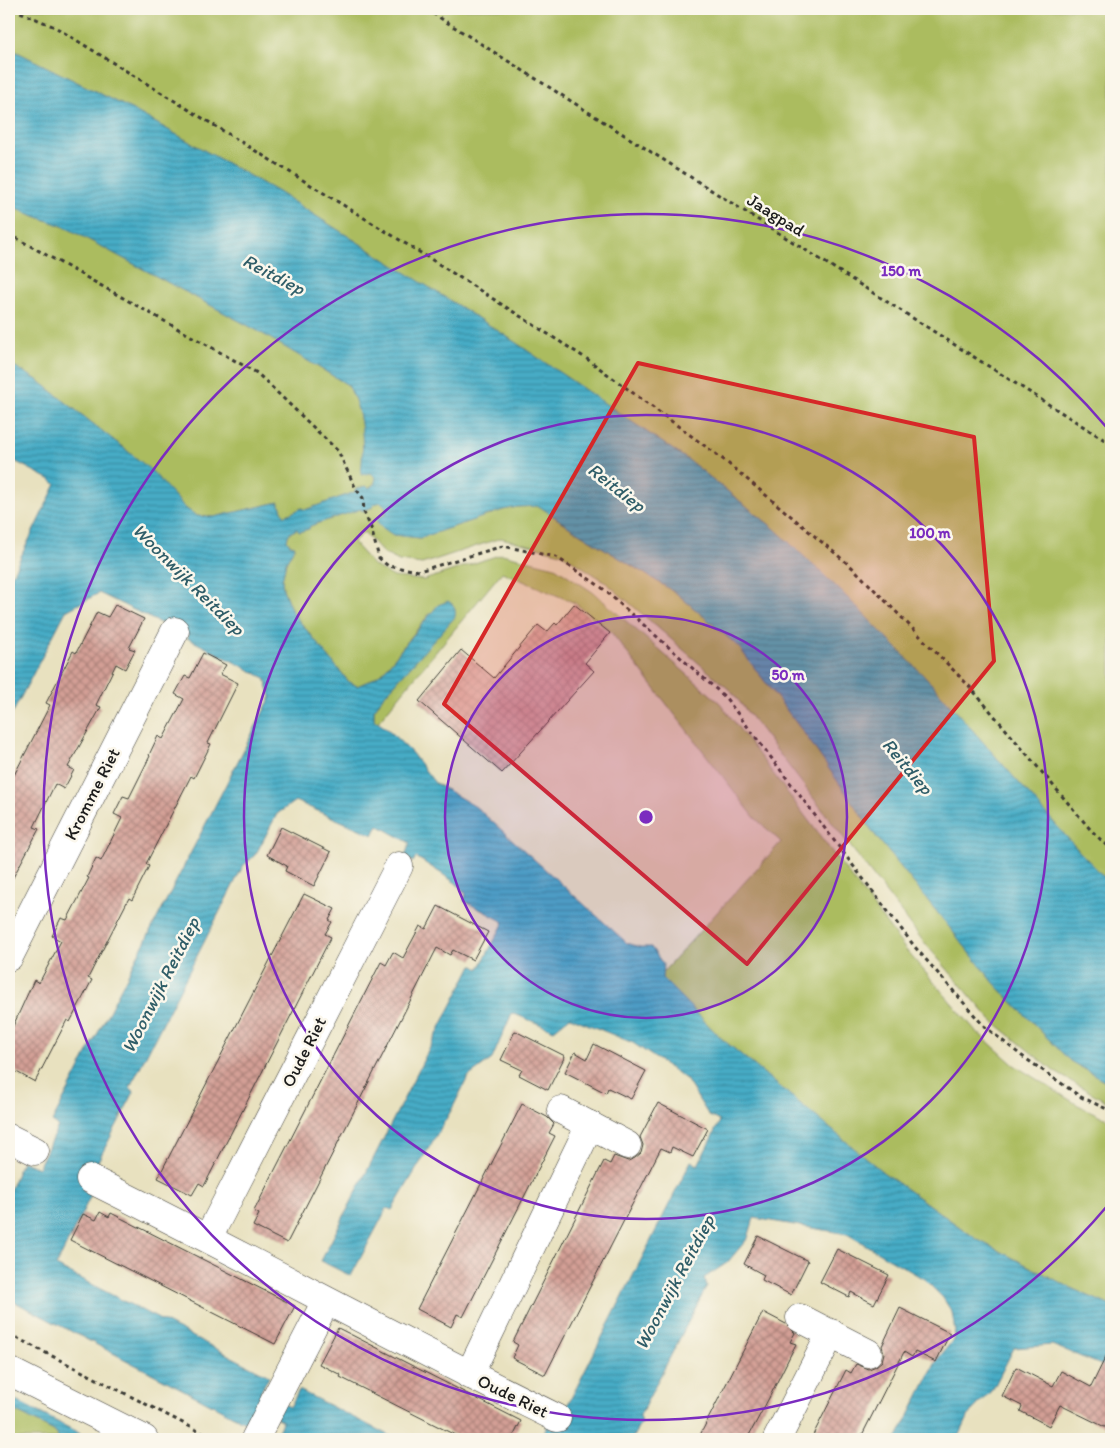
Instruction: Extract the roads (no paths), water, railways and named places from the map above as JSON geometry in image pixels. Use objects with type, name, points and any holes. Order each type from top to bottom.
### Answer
[{"type":"street","name":"Kromme Riet","points":[[9,957],[175,631]]},
{"type":"street","name":"Oude Riet","points":[[208,1238],[400,866]]},
{"type":"street","points":[[561,1110],[627,1145]]},
{"type":"street","name":"Oude Riet","points":[[469,1375],[590,1125]]},
{"type":"street","points":[[9,1138],[35,1151]]},
{"type":"street","name":"Oude Riet","points":[[90,1179],[208,1238],[469,1375],[557,1418]]},
{"type":"street","points":[[255,1439],[326,1301]]},
{"type":"street","points":[[800,1318],[868,1353]]},
{"type":"street","points":[[776,1439],[830,1333]]},
{"type":"street","points":[[9,1371],[144,1439]]},
{"type":"water","points":[[9,48],[133,110],[278,192],[503,334],[691,462],[775,529],[843,593],[931,683],[1079,851],[1111,884],[1111,1084],[1070,1061],[995,984],[875,835],[807,737],[738,646],[676,593],[569,527],[539,506],[503,510],[420,538],[393,535],[380,526],[376,519],[386,514],[386,507],[381,502],[362,511],[361,509],[310,526],[309,529],[299,532],[297,529],[288,536],[287,540],[290,545],[295,546],[286,562],[282,580],[283,589],[292,612],[348,681],[357,686],[383,672],[438,605],[448,601],[454,606],[455,617],[382,698],[374,710],[374,720],[386,728],[411,752],[435,783],[476,807],[627,943],[640,947],[651,947],[663,964],[662,978],[721,1038],[884,1173],[978,1240],[1073,1289],[1111,1306],[1111,1369],[1052,1345],[1014,1348],[993,1389],[970,1413],[958,1439],[897,1439],[937,1360],[953,1340],[955,1331],[952,1312],[943,1298],[924,1279],[847,1234],[754,1218],[748,1238],[727,1263],[704,1278],[707,1286],[640,1415],[641,1422],[632,1439],[541,1439],[547,1426],[555,1430],[691,1161],[698,1165],[720,1121],[709,1116],[686,1079],[633,1043],[570,1017],[554,1030],[512,1013],[492,1059],[468,1077],[452,1109],[392,1210],[387,1208],[351,1276],[321,1261],[472,965],[479,969],[504,922],[464,901],[466,894],[456,883],[416,857],[413,862],[404,858],[410,843],[378,825],[373,835],[295,801],[277,814],[256,854],[243,866],[130,1087],[134,1092],[83,1190],[91,1195],[56,1266],[269,1376],[260,1393],[290,1407],[299,1390],[396,1439],[280,1439],[275,1437],[283,1421],[254,1407],[245,1422],[9,1299],[9,1192],[22,1161],[38,1168],[58,1126],[52,1122],[271,697],[265,678],[187,638],[188,634],[164,625],[99,593],[66,611],[9,720],[9,581],[56,484],[9,458],[9,363],[39,381],[151,470],[185,508],[197,516],[214,517],[279,502],[285,516],[302,508],[305,510],[355,492],[355,489],[366,486],[369,488],[374,485],[376,478],[371,473],[361,475],[362,428],[357,407],[348,385],[258,331],[65,227],[24,212],[9,204]]},
{"type":"water","points":[[9,1397],[81,1434],[77,1439],[57,1439],[58,1436],[54,1431],[9,1408]]},
{"type":"water label","name":"Reitdiep","points":[[274,274]]},
{"type":"water label","name":"Reitdiep","points":[[617,487]]},
{"type":"water label","name":"Woonwijk Reitdiep","points":[[189,579]]},
{"type":"water label","name":"Reitdiep","points":[[908,766]]},
{"type":"water label","name":"Woonwijk Reitdiep","points":[[160,985]]},
{"type":"water label","name":"Woonwijk Reitdiep","points":[[674,1282]]}]
